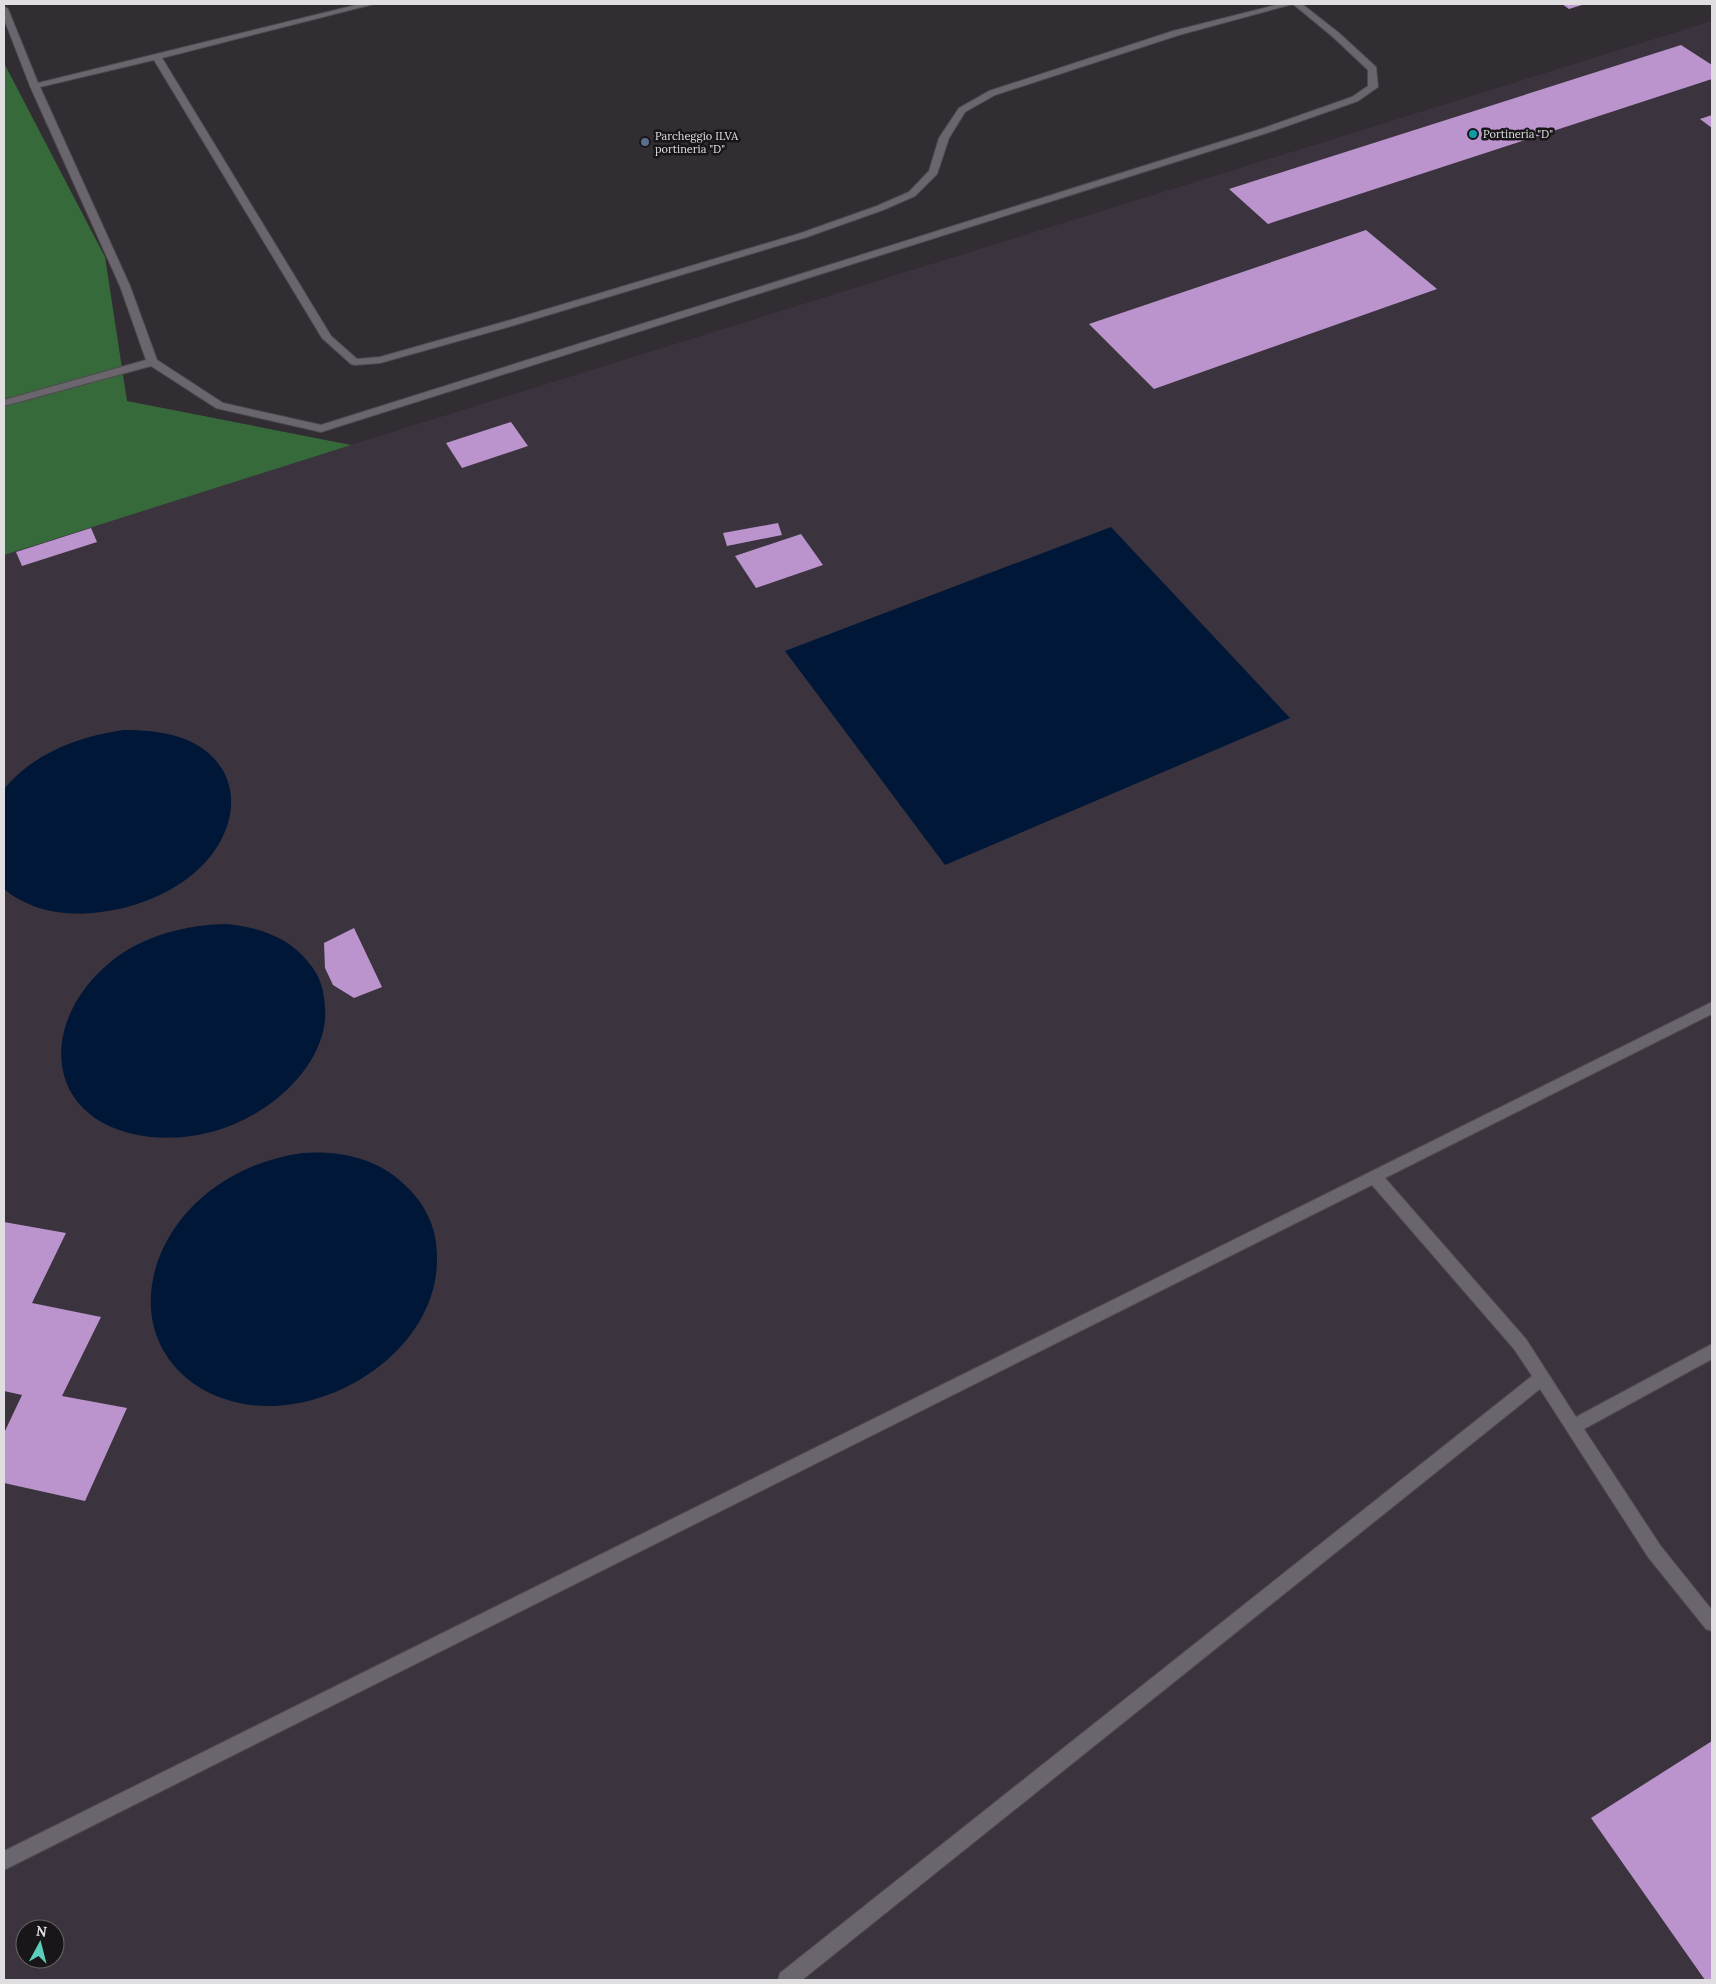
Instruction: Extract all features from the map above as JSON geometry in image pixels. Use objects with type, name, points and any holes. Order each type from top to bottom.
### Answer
[{"type":"lane","points":[[35,86],[370,4]]},
{"type":"lane","points":[[157,57],[327,338],[355,362],[380,360],[512,324],[804,236],[880,208],[912,194],[934,172],[944,138],[962,110],[992,93],[1055,70],[1176,33],[1289,4]]},
{"type":"lane","points":[[4,8],[35,86],[125,286],[152,362],[220,406],[321,428],[1264,131],[1355,99],[1373,87],[1373,69],[1336,35],[1297,4]]},
{"type":"lane","points":[[4,402],[152,362]]},
{"type":"lane","points":[[4,1861],[1712,1008]]},
{"type":"lane","points":[[1374,1176],[1520,1344],[1654,1550],[1712,1623]]},
{"type":"lane","points":[[1573,1427],[1712,1351]]},
{"type":"lane","points":[[787,1980],[1542,1378]]},
{"type":"shaded area","points":[[1712,21],[1712,1980],[4,1980],[4,550],[296,462]]},
{"type":"green space","points":[[4,63],[105,257],[127,401],[351,445],[4,555]]},
{"type":"water","points":[[1111,527],[1290,718],[945,865],[785,651]]},
{"type":"water","points":[[123,730],[165,733],[197,745],[211,755],[221,768],[228,782],[231,797],[230,814],[226,830],[217,847],[195,872],[181,883],[166,892],[134,905],[101,912],[75,914],[50,911],[25,903],[14,897],[4,889],[4,789],[16,776],[43,756],[73,742]]},
{"type":"water","points":[[226,924],[261,931],[282,940],[301,954],[316,974],[324,996],[325,1024],[318,1047],[306,1068],[292,1085],[257,1113],[237,1123],[195,1136],[150,1137],[114,1128],[88,1112],[71,1091],[62,1066],[62,1039],[71,1012],[88,985],[125,951],[152,938],[181,929]]},
{"type":"water","points":[[303,1153],[332,1153],[360,1158],[386,1170],[415,1195],[430,1219],[437,1246],[434,1286],[423,1314],[407,1340],[386,1361],[360,1379],[333,1393],[303,1402],[263,1406],[230,1401],[209,1393],[190,1381],[170,1360],[157,1336],[151,1311],[152,1286],[158,1260],[170,1236],[186,1213],[206,1194],[240,1172],[277,1158]]},
{"type":"building","points":[[1562,4],[1585,4],[1569,9]]},
{"type":"building","name":"Portineria \"D\"","points":[[1681,45],[1712,65],[1712,79],[1268,224],[1229,189]]},
{"type":"building","points":[[1712,115],[1712,128],[1700,119]]},
{"type":"building","points":[[1366,230],[1437,289],[1154,389],[1089,324]]},
{"type":"building","points":[[511,422],[528,446],[462,468],[446,443]]},
{"type":"building","points":[[778,523],[782,535],[727,546],[723,533]]},
{"type":"building","points":[[91,528],[97,542],[22,566],[16,552]]},
{"type":"building","points":[[801,534],[823,565],[756,588],[735,556]]},
{"type":"building","points":[[354,928],[382,987],[354,998],[333,985],[325,968],[324,943]]},
{"type":"building","points":[[4,1222],[66,1233],[32,1303],[101,1317],[62,1396],[127,1408],[85,1501],[4,1483],[4,1433],[22,1395],[4,1391]]},
{"type":"building","points":[[1712,1741],[1712,1980],[1705,1980],[1591,1818]]},
{"type":"place","name":"Portineria \"D\"","points":[[1473,134]]},
{"type":"place","name":"Parcheggio ILVA portineria \"D\"","points":[[645,142]]}]
